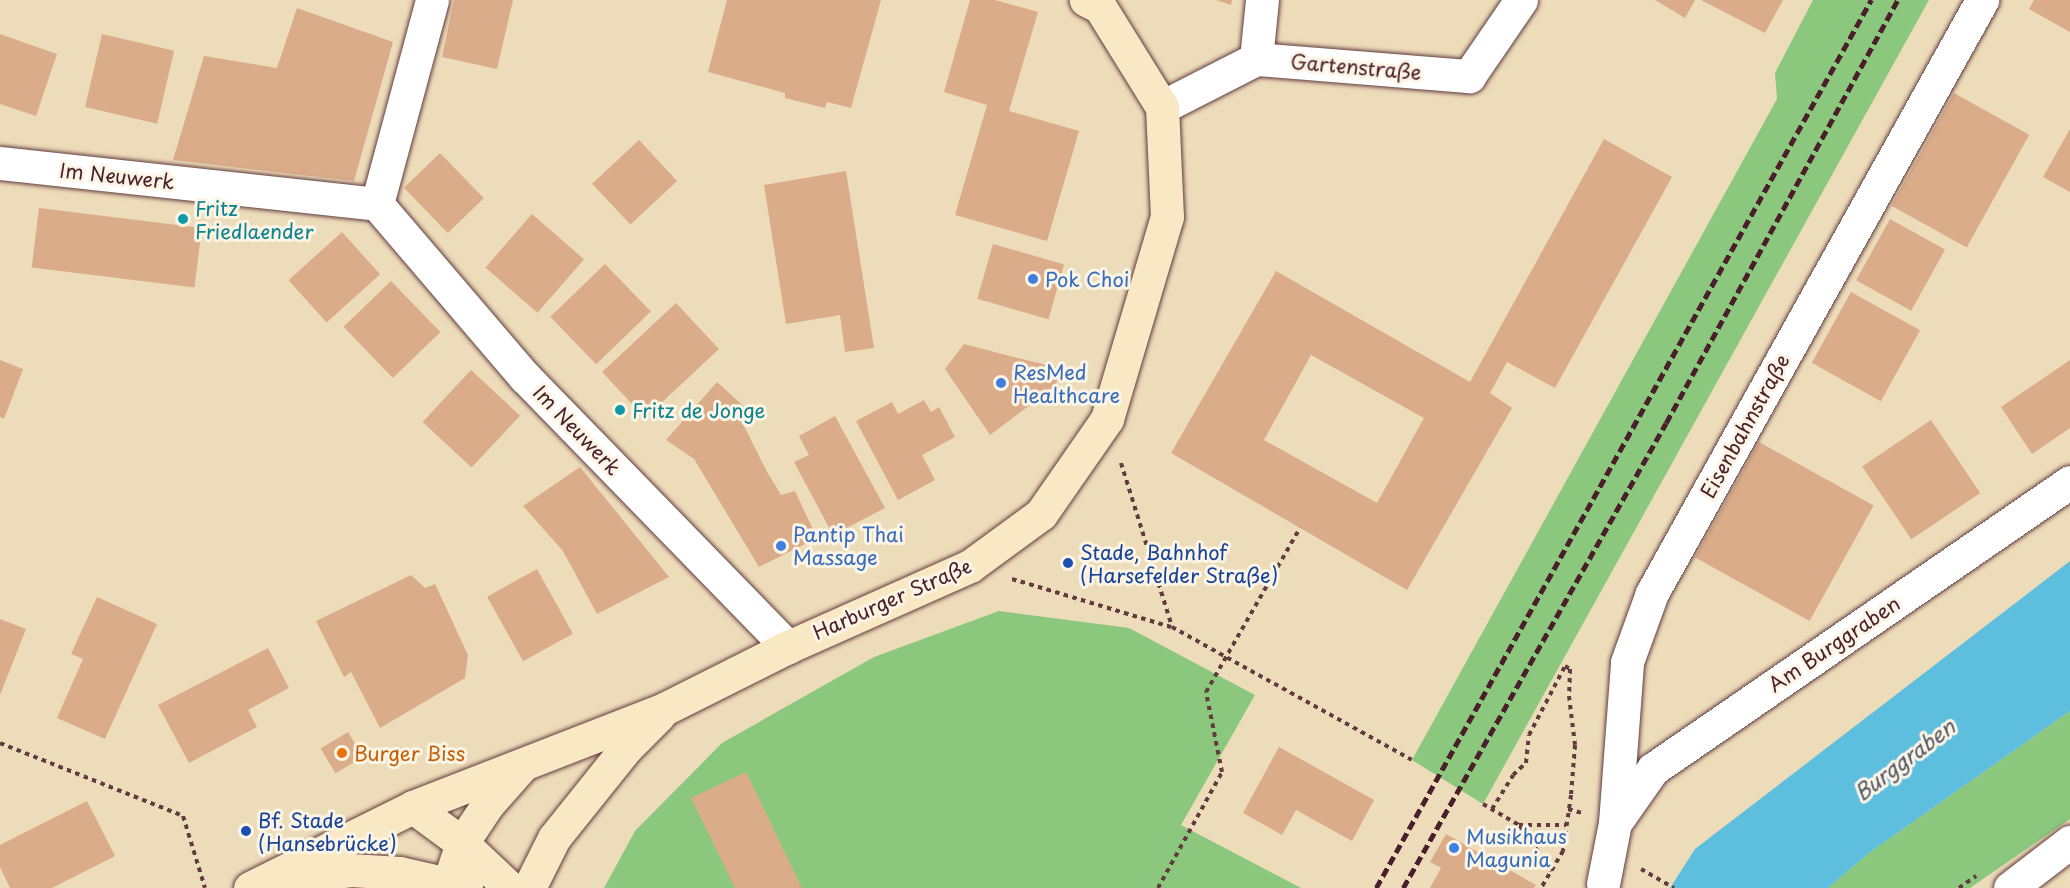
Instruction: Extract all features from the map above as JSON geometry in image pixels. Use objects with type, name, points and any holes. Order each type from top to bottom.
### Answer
[{"type":"main road","points":[[1086,0],[1100,7],[1162,107]]},
{"type":"main road","name":"Harburger Straße","points":[[260,884],[413,807],[664,709],[788,647],[970,566],[1041,514],[1107,419],[1167,217],[1162,107]]},
{"type":"main road","name":"Harburger Straße","points":[[529,888],[554,838],[626,748],[664,709]]},
{"type":"main road","points":[[454,887],[462,843],[488,804],[525,762]]},
{"type":"main road","points":[[413,807],[462,843],[510,888]]},
{"type":"main road","name":"Harburger Straße","points":[[260,884],[351,870],[400,873],[454,887]]},
{"type":"street","points":[[376,204],[432,0]]},
{"type":"street","points":[[1162,107],[1256,59],[1262,0]]},
{"type":"street","name":"Gartenstraße","points":[[1256,59],[1469,76],[1521,0]]},
{"type":"street","name":"Eisenbahnstraße","points":[[1606,887],[1615,823],[1627,662],[1652,593],[1982,0]]},
{"type":"street","name":"Im Neuwerk","points":[[0,163],[376,204],[525,377],[788,647]]},
{"type":"street","name":"Am Burggraben","points":[[1615,823],[1653,769],[2070,482]]},
{"type":"street","points":[[2010,888],[2070,842]]},
{"type":"path","points":[[1107,419],[1172,627]]},
{"type":"path","points":[[1158,888],[1222,772],[1206,692],[1300,528]]},
{"type":"path","points":[[970,566],[1172,627],[1412,760]]},
{"type":"path","points":[[1492,809],[1513,775],[1526,763],[1529,735],[1566,666],[1570,669],[1569,696],[1575,745],[1566,825],[1563,850],[1541,888]]},
{"type":"path","points":[[0,743],[183,816],[205,888]]},
{"type":"path","points":[[1484,804],[1519,825],[1551,871]]},
{"type":"path","points":[[1519,825],[1566,825]]},
{"type":"green space","points":[[1813,0],[1929,0],[1483,804],[1412,760],[1777,99],[1775,73]]},
{"type":"green space","points":[[999,611],[1129,628],[1255,695],[1181,825],[1301,888],[604,888],[635,831],[722,743],[874,657]]},
{"type":"green space","points":[[2070,711],[2070,819],[1970,888],[1828,888],[1869,853]]},
{"type":"water","name":"Burggraben","points":[[2070,561],[2070,711],[1869,853],[1828,888],[1670,888],[1695,849]]},
{"type":"building","points":[[454,0],[513,0],[497,69],[442,57]]},
{"type":"building","points":[[727,0],[881,0],[851,108],[827,102],[825,108],[785,98],[785,93],[708,72]]},
{"type":"building","points":[[970,0],[995,0],[1038,12],[1009,111],[1079,131],[1047,241],[955,215],[987,105],[944,92]]},
{"type":"building","points":[[1216,0],[1232,0],[1231,5]]},
{"type":"building","points":[[1655,0],[1695,0],[1685,18]]},
{"type":"building","points":[[1701,0],[1783,0],[1765,33]]},
{"type":"building","points":[[2034,0],[2070,0],[2070,32],[2029,9]]},
{"type":"building","points":[[297,8],[393,42],[354,181],[173,160],[204,56],[277,68]]},
{"type":"building","points":[[0,34],[57,54],[36,116],[0,104]]},
{"type":"building","points":[[102,34],[174,51],[157,124],[85,107]]},
{"type":"building","points":[[1954,93],[2029,135],[1967,248],[1891,206]]},
{"type":"building","points":[[2070,129],[2070,192],[2043,177]]},
{"type":"building","points":[[1604,139],[1672,177],[1555,388],[1507,362],[1490,393],[1512,408],[1407,590],[1171,453],[1276,271],[1470,382]],"holes":[[[1311,355],[1424,418],[1377,503],[1264,440]]]},
{"type":"building","points":[[639,140],[677,181],[630,225],[592,184]]},
{"type":"building","points":[[440,153],[484,198],[448,233],[404,188]]},
{"type":"building","points":[[846,171],[874,348],[845,352],[840,315],[786,324],[764,185]]},
{"type":"building","points":[[39,208],[202,228],[194,288],[32,268]]},
{"type":"building","points":[[532,214],[584,259],[537,313],[485,268]]},
{"type":"building","points":[[1890,219],[1945,250],[1911,311],[1856,280]]},
{"type":"building","points":[[342,232],[380,274],[327,323],[288,280]]},
{"type":"building","points":[[993,244],[1064,264],[1048,319],[977,299]]},
{"type":"building","points":[[605,264],[651,311],[596,364],[550,317]]},
{"type":"building","points":[[391,281],[440,332],[393,378],[344,327]]},
{"type":"building","points":[[1851,292],[1920,330],[1881,401],[1812,363]]},
{"type":"building","points":[[676,303],[719,349],[645,418],[602,372]]},
{"type":"building","points":[[964,344],[1063,369],[1054,387],[990,435],[945,369]]},
{"type":"building","points":[[0,360],[23,369],[4,419],[0,417]]},
{"type":"building","points":[[2070,360],[2070,428],[2032,454],[2001,407]]},
{"type":"building","points":[[471,370],[520,416],[472,468],[423,422]]},
{"type":"building","points":[[717,382],[750,412],[743,424],[766,470],[781,495],[795,491],[817,538],[759,567],[694,459],[666,440]]},
{"type":"building","points":[[924,400],[931,412],[939,407],[955,437],[922,455],[935,480],[898,500],[856,421],[892,402],[898,414]]},
{"type":"building","points":[[835,416],[885,508],[833,535],[794,462],[809,455],[799,436]]},
{"type":"building","points":[[1931,420],[1980,493],[1911,539],[1862,466]]},
{"type":"building","points":[[1759,442],[1874,506],[1810,621],[1695,557]]},
{"type":"building","points":[[580,467],[669,577],[597,614],[563,551],[523,506]]},
{"type":"building","points":[[537,569],[573,634],[523,661],[487,597]]},
{"type":"building","points":[[411,575],[425,588],[435,584],[468,655],[465,678],[380,728],[351,672],[344,677],[316,621]]},
{"type":"building","points":[[97,597],[157,624],[105,739],[57,718],[83,659],[71,654]]},
{"type":"building","points":[[0,619],[26,629],[0,695]]},
{"type":"building","points":[[268,648],[289,688],[248,710],[257,727],[189,763],[158,705]]},
{"type":"building","name":"Burger Biss","points":[[348,732],[363,757],[336,773],[321,748]]},
{"type":"building","points":[[1279,747],[1374,800],[1352,841],[1296,810],[1282,835],[1243,813]]},
{"type":"building","points":[[746,772],[802,888],[735,888],[691,798]]},
{"type":"building","points":[[87,801],[115,856],[52,888],[10,888],[0,867],[0,845]]},
{"type":"building","name":"Musikhaus Magunia","points":[[1446,834],[1536,885],[1534,888],[1430,888],[1441,868],[1430,862]]},
{"type":"railway","points":[[1376,888],[1871,0]]},
{"type":"railway","points":[[1403,888],[1666,423],[1898,0]]},
{"type":"place","name":"Fritz Friedlaender","points":[[183,219]]},
{"type":"place","name":"Pok Choi","points":[[1033,279]]},
{"type":"place","name":"ResMed Healthcare","points":[[1001,383]]},
{"type":"place","name":"Fritz de Jonge","points":[[620,410]]},
{"type":"place","name":"Pantip Thai Massage","points":[[781,546]]},
{"type":"place","name":"Stade, Bahnhof (Harsefelder Straße)","points":[[1068,563]]},
{"type":"place","name":"Burger Biss","points":[[342,753]]},
{"type":"place","name":"Bf. Stade (Hansebrücke)","points":[[246,831]]},
{"type":"place","name":"Musikhaus Magunia","points":[[1454,848]]}]
